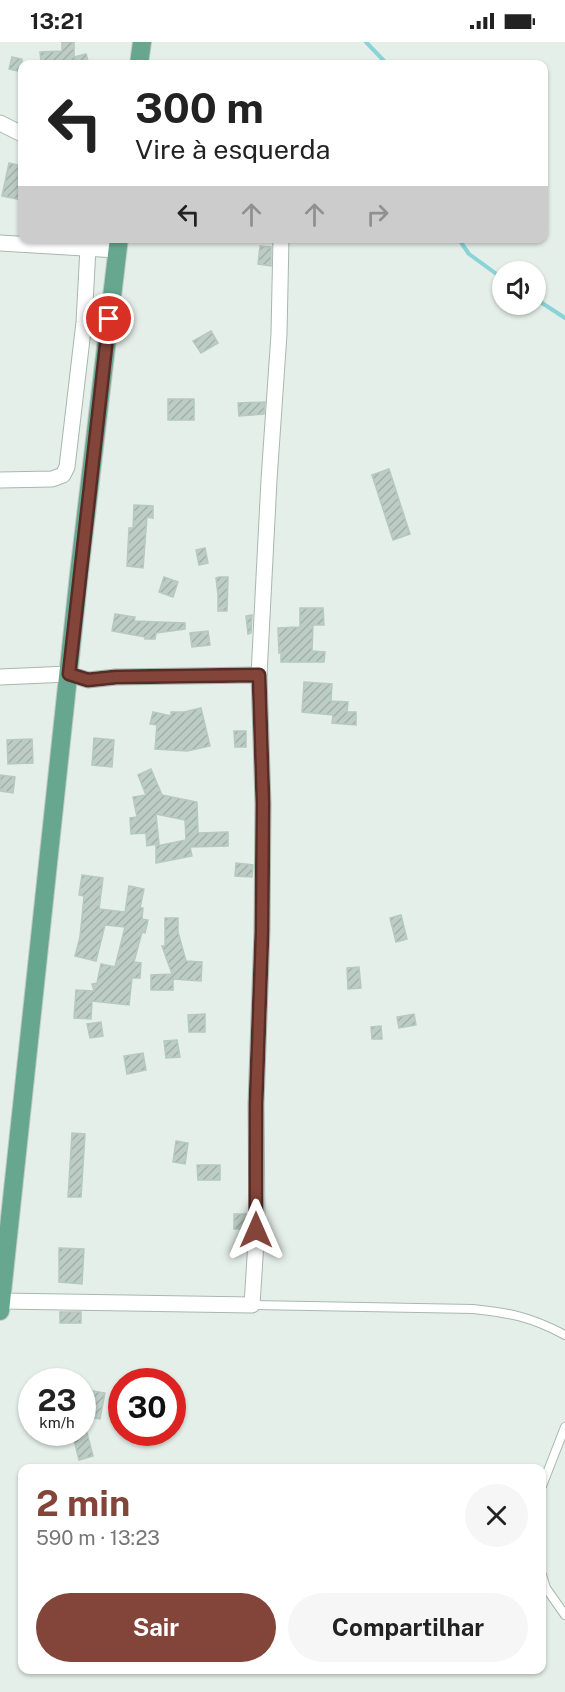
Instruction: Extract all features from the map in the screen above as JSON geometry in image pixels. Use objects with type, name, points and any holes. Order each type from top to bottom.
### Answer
[{"type":"main road","points":[[140,60],[142,42]]},
{"type":"main road","points":[[1,1306],[118,244]]},
{"type":"street","points":[[0,123],[18,132]]},
{"type":"street","points":[[0,243],[88,248],[118,244]]},
{"type":"street","points":[[1,1306],[252,1305],[257,1226],[256,1104],[262,908],[263,803],[259,675],[279,334],[281,243]]},
{"type":"street","points":[[0,480],[52,479],[63,475],[67,467],[84,322],[88,248]]},
{"type":"street","points":[[0,677],[69,674],[88,680],[116,677],[259,675]]},
{"type":"lane","points":[[252,1305],[473,1309],[537,1320],[565,1335]]},
{"type":"lane","points":[[546,1476],[565,1427]]},
{"type":"lane","points":[[546,1588],[565,1615]]},
{"type":"building","points":[[62,42],[74,42],[74,57],[86,54],[88,60],[41,60],[40,52],[62,51]]},
{"type":"building","points":[[12,57],[22,59],[18,60],[18,71],[9,69]]},
{"type":"building","points":[[9,163],[18,165],[18,199],[2,196]]},
{"type":"building","points":[[260,246],[271,247],[271,266],[258,264]]},
{"type":"building","points":[[211,331],[218,343],[201,353],[193,341]]},
{"type":"building","points":[[168,399],[194,399],[194,420],[168,420]]},
{"type":"building","points":[[265,402],[264,414],[239,416],[238,403]]},
{"type":"building","points":[[389,469],[410,534],[393,540],[372,475]]},
{"type":"building","points":[[134,505],[153,506],[153,518],[147,517],[143,568],[127,566],[129,528],[133,528]]},
{"type":"building","points":[[205,548],[208,563],[199,565],[196,550]]},
{"type":"building","points":[[164,577],[178,582],[173,597],[159,592]]},
{"type":"building","points":[[228,577],[227,611],[218,611],[216,578]]},
{"type":"building","points":[[300,608],[323,608],[324,625],[313,625],[312,651],[325,652],[324,662],[281,662],[278,628],[300,627]]},
{"type":"building","points":[[115,614],[135,617],[134,621],[185,623],[185,629],[156,633],[155,639],[145,639],[145,637],[112,631]]},
{"type":"building","points":[[252,615],[251,633],[248,634],[246,616]]},
{"type":"building","points":[[208,631],[210,645],[192,647],[190,633]]},
{"type":"building","points":[[304,682],[332,684],[331,701],[348,702],[347,712],[356,712],[356,725],[332,723],[333,715],[302,712]]},
{"type":"building","points":[[201,708],[210,746],[187,751],[155,749],[157,725],[150,724],[153,712],[171,716],[171,712]]},
{"type":"building","points":[[234,731],[246,731],[246,747],[235,747]]},
{"type":"building","points":[[94,738],[114,740],[112,767],[92,765]]},
{"type":"building","points":[[32,739],[33,763],[8,764],[7,740]]},
{"type":"building","points":[[151,769],[162,795],[197,802],[198,833],[228,832],[228,846],[190,847],[192,856],[156,863],[156,846],[186,840],[185,820],[156,814],[159,844],[147,846],[146,833],[131,834],[130,818],[137,817],[133,797],[146,795],[138,775]]},
{"type":"building","points":[[0,775],[15,777],[13,793],[0,791]]},
{"type":"building","points":[[236,863],[253,865],[252,877],[235,876]]},
{"type":"building","points":[[82,875],[103,878],[99,909],[125,912],[129,886],[144,889],[140,908],[143,908],[142,919],[148,920],[145,933],[142,932],[134,962],[141,963],[140,978],[132,978],[129,1005],[92,1001],[91,1019],[74,1018],[76,990],[94,991],[92,984],[97,983],[101,964],[115,967],[125,927],[105,925],[96,961],[75,956],[80,937],[84,896],[79,895]]},
{"type":"building","points":[[401,915],[407,939],[396,942],[390,918]]},
{"type":"building","points":[[165,918],[178,918],[178,932],[186,961],[202,962],[201,981],[173,979],[173,990],[151,990],[151,975],[172,974],[162,946],[165,946]]},
{"type":"building","points":[[359,967],[361,988],[348,989],[347,968]]},
{"type":"building","points":[[205,1014],[205,1032],[189,1032],[188,1015]]},
{"type":"building","points":[[414,1014],[416,1025],[399,1028],[397,1017]]},
{"type":"building","points":[[101,1022],[103,1036],[90,1038],[87,1024]]},
{"type":"building","points":[[381,1026],[382,1039],[372,1039],[371,1027]]},
{"type":"building","points":[[177,1040],[180,1057],[166,1058],[164,1041]]},
{"type":"building","points":[[143,1053],[146,1070],[127,1074],[124,1056]]},
{"type":"building","points":[[72,1133],[85,1134],[81,1197],[68,1197]]},
{"type":"building","points":[[176,1141],[188,1143],[185,1164],[173,1162]]},
{"type":"building","points":[[197,1165],[220,1165],[220,1180],[198,1180]]},
{"type":"building","points":[[234,1214],[247,1214],[247,1229],[234,1229]]},
{"type":"building","points":[[59,1248],[84,1249],[82,1284],[59,1282]]},
{"type":"building","points":[[60,1312],[81,1312],[81,1323],[60,1323]]},
{"type":"building","points":[[96,1391],[105,1393],[100,1419],[96,1418]]},
{"type":"building","points":[[76,1446],[90,1446],[93,1456],[79,1460]]},
{"type":"waterway","points":[[366,42],[383,60]]},
{"type":"waterway","points":[[461,243],[469,254],[492,271]]},
{"type":"waterway","points":[[546,306],[565,318]]},
{"type":"route","points":[[109,319],[69,674],[88,680],[116,677],[259,675],[263,803],[262,931],[256,1104],[256,1230]]}]
